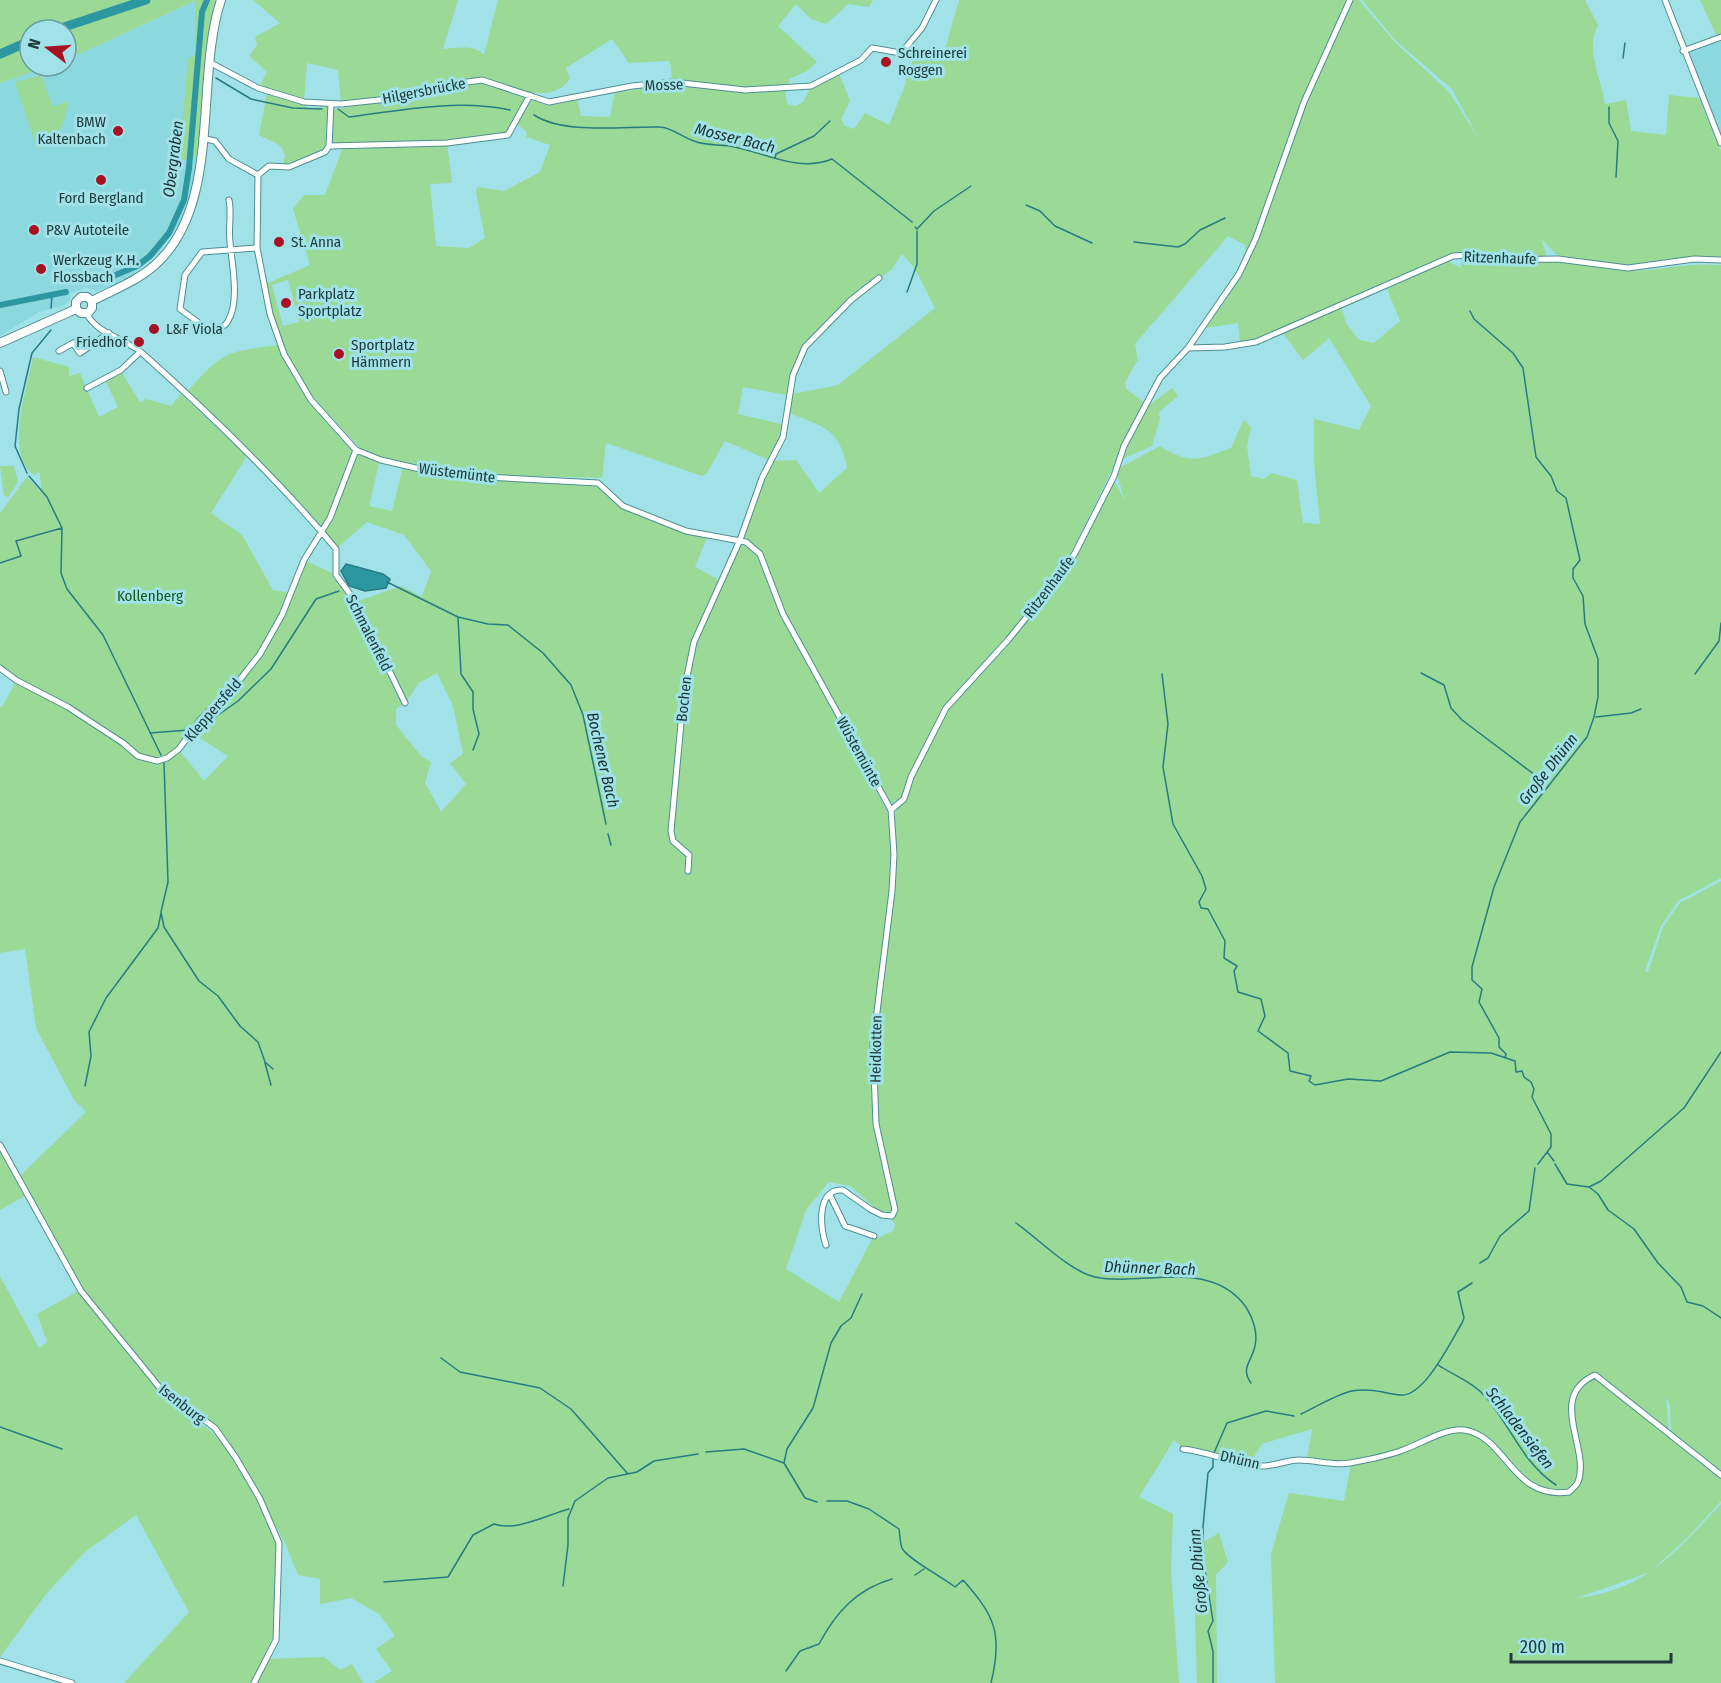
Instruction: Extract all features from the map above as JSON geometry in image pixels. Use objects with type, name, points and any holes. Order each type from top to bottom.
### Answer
[{"type":"main road","points":[[92,301],[143,275],[165,255],[176,239],[191,207],[202,138],[213,24],[221,0]]},
{"type":"main road","points":[[81,297],[87,297],[92,301],[92,308],[87,314],[81,314],[76,309],[76,302],[81,297]]},
{"type":"main road","points":[[0,343],[76,309]]},
{"type":"street","name":"Mosse","points":[[516,90],[549,102],[632,86],[673,82],[745,90],[801,88],[838,73],[861,60],[872,48],[901,53],[922,27],[936,0]]},
{"type":"street","name":"Ritzenhaufe","points":[[891,810],[904,800],[911,777],[946,708],[1008,640],[1064,569],[1114,476],[1124,446],[1156,387],[1218,307],[1256,238],[1304,102],[1350,0]]},
{"type":"street","points":[[1665,0],[1683,51],[1721,142]]},
{"type":"street","points":[[1683,51],[1721,37]]},
{"type":"street","name":"Hilgersbrücke","points":[[208,62],[258,88],[304,102],[331,104],[398,98],[453,84],[482,80],[516,90]]},
{"type":"street","points":[[329,146],[447,143],[508,135],[530,95]]},
{"type":"street","points":[[229,200],[231,251],[235,281],[229,320],[216,330],[207,329],[180,309],[185,275],[202,252],[231,251],[257,248],[258,175],[269,166],[289,167],[325,152],[329,146],[331,104]]},
{"type":"street","points":[[202,138],[215,141],[229,159],[258,175]]},
{"type":"street","name":"Wüstemünte","points":[[257,248],[263,285],[284,354],[298,382],[311,400],[356,450],[389,462],[446,475],[598,483],[623,506],[686,531],[740,540],[760,554],[783,614],[891,810]]},
{"type":"street","name":"Ritzenhaufe","points":[[1188,348],[1225,347],[1256,342],[1453,256],[1469,255],[1495,260],[1558,259],[1628,268],[1694,259],[1721,260]]},
{"type":"street","points":[[740,540],[762,478],[783,437],[788,395],[805,347],[851,300],[879,278]]},
{"type":"street","points":[[87,314],[91,321],[140,352],[248,454],[322,532]]},
{"type":"street","points":[[59,351],[74,343],[80,353],[109,333]]},
{"type":"street","points":[[87,388],[121,370],[140,352]]},
{"type":"street","points":[[0,371],[6,392]]},
{"type":"street","name":"Kleppersfeld","points":[[0,668],[16,680],[44,694],[123,743],[138,756],[157,761],[167,758],[179,749],[200,720],[238,682],[260,654],[282,615],[304,560],[322,532],[356,450]]},
{"type":"street","name":"Schmalenfeld","points":[[322,532],[336,549],[336,575],[356,602],[405,703]]},
{"type":"street","name":"Bochen","points":[[688,871],[690,861],[687,852],[673,841],[671,831],[687,671],[698,633],[740,540]]},
{"type":"street","name":"Heidkotten","points":[[830,1195],[843,1190],[870,1209],[888,1217],[894,1214],[876,1124],[873,1044],[892,891],[894,854],[891,810]]},
{"type":"street","name":"Isenburg","points":[[0,1145],[81,1291],[160,1388],[215,1428],[237,1458],[260,1499],[279,1543],[276,1640],[254,1683]]},
{"type":"street","points":[[830,1195],[845,1226],[874,1236]]},
{"type":"street","points":[[826,1245],[821,1217],[830,1195]]},
{"type":"street","name":"Dhünn","points":[[1183,1449],[1208,1452],[1265,1466],[1297,1460],[1347,1464],[1402,1451],[1433,1437],[1462,1430],[1477,1435],[1491,1444],[1508,1466],[1533,1486],[1556,1494],[1569,1492],[1578,1482],[1580,1461],[1570,1423],[1574,1397],[1583,1381],[1595,1375],[1721,1475]]},
{"type":"street","points":[[0,1661],[72,1683]]},
{"type":"shaded area","points":[[196,1],[195,56],[179,161],[197,156],[193,185],[181,221],[158,254],[126,280],[98,291],[85,288],[71,293],[70,300],[63,306],[39,312],[0,336],[0,83],[18,77],[78,78],[78,55]]},
{"type":"shaded area","points":[[1721,39],[1721,140],[1683,51]]},
{"type":"shaded area","points":[[346,564],[383,574],[390,579],[386,588],[365,591],[349,586],[341,571]]},
{"type":"green space","points":[[0,0],[217,0],[210,23],[197,156],[179,161],[188,59],[195,55],[195,1],[78,55],[78,18],[18,18],[18,77],[0,83]]},
{"type":"green space","name":"Kollenberg","points":[[253,0],[458,0],[443,49],[470,48],[484,55],[498,0],[873,0],[869,7],[849,4],[826,24],[811,19],[796,4],[778,26],[817,62],[807,71],[789,79],[789,85],[745,87],[672,80],[670,61],[629,63],[612,39],[566,68],[570,78],[555,91],[534,93],[491,82],[522,95],[525,102],[506,133],[447,143],[452,183],[430,184],[436,246],[469,248],[485,238],[477,187],[504,191],[540,172],[550,145],[526,137],[527,132],[517,124],[532,100],[549,105],[577,99],[581,116],[610,117],[615,92],[676,85],[785,90],[787,104],[796,106],[803,102],[811,86],[839,73],[850,101],[841,119],[845,126],[854,129],[865,113],[889,125],[906,83],[905,77],[919,48],[945,49],[959,0],[1359,0],[1395,42],[1449,92],[1479,139],[1452,89],[1396,41],[1362,0],[1585,0],[1598,25],[1594,35],[1593,54],[1605,104],[1626,100],[1631,131],[1666,135],[1669,95],[1699,98],[1721,151],[1721,258],[1694,258],[1628,265],[1558,256],[1542,240],[1548,261],[1568,261],[1627,271],[1721,265],[1721,878],[1678,901],[1661,926],[1645,971],[1648,972],[1663,927],[1680,903],[1721,881],[1721,1474],[1671,1433],[1670,1406],[1666,1397],[1669,1432],[1593,1374],[1581,1381],[1573,1391],[1570,1402],[1571,1426],[1577,1451],[1577,1482],[1561,1492],[1548,1490],[1529,1481],[1492,1442],[1462,1428],[1401,1450],[1347,1462],[1307,1459],[1312,1429],[1262,1444],[1250,1463],[1205,1450],[1183,1448],[1174,1440],[1139,1497],[1173,1514],[1171,1572],[1179,1683],[373,1683],[392,1671],[376,1649],[395,1636],[379,1614],[351,1598],[320,1604],[320,1579],[298,1575],[285,1543],[238,1458],[216,1425],[200,1417],[196,1423],[198,1422],[211,1432],[223,1444],[242,1471],[273,1532],[276,1544],[273,1638],[251,1683],[124,1683],[189,1612],[136,1515],[86,1551],[46,1594],[0,1657],[0,1276],[39,1348],[47,1342],[37,1314],[82,1289],[21,1185],[25,1196],[0,1210],[0,1145],[18,1178],[86,1112],[74,1100],[36,1028],[25,949],[0,953],[0,706],[2,707],[17,679],[0,666],[0,513],[27,477],[41,492],[40,472],[34,475],[25,465],[20,452],[19,437],[20,420],[33,357],[69,367],[69,376],[80,373],[99,417],[118,407],[106,382],[122,373],[140,402],[146,399],[171,406],[181,394],[247,456],[211,513],[242,535],[273,590],[290,593],[304,560],[336,575],[356,602],[401,586],[422,597],[431,571],[404,535],[367,522],[336,549],[297,504],[186,393],[208,369],[226,356],[235,352],[279,345],[301,391],[352,449],[350,461],[358,454],[379,463],[369,506],[392,511],[403,466],[445,477],[594,485],[623,506],[686,531],[708,535],[695,567],[721,581],[741,543],[758,557],[796,643],[887,811],[893,850],[895,814],[948,709],[1010,641],[1061,578],[1114,480],[1125,501],[1117,475],[1121,467],[1160,446],[1179,456],[1195,459],[1231,448],[1244,419],[1251,428],[1247,446],[1251,476],[1264,479],[1271,473],[1297,480],[1303,523],[1320,524],[1314,462],[1314,419],[1359,430],[1371,406],[1329,338],[1303,360],[1282,332],[1341,306],[1346,323],[1359,340],[1374,343],[1400,321],[1387,289],[1448,261],[1461,268],[1461,252],[1256,339],[1240,342],[1238,323],[1205,328],[1232,289],[1242,268],[1245,245],[1228,236],[1135,344],[1138,360],[1125,382],[1126,389],[1145,403],[1071,553],[1057,575],[1006,638],[944,706],[909,775],[902,798],[890,804],[798,643],[760,554],[740,540],[771,461],[725,441],[707,473],[702,476],[606,443],[602,478],[464,474],[381,457],[360,448],[314,398],[311,400],[284,354],[263,285],[310,265],[293,209],[304,195],[325,195],[343,147],[331,143],[333,110],[388,100],[341,102],[338,70],[307,63],[304,100],[259,87],[267,72],[249,56],[257,45],[255,37],[280,23]],"holes":[[[902,254],[914,267],[935,308],[838,385],[788,395],[805,347],[851,300],[892,269]],[[288,280],[299,322],[283,326],[272,285]],[[743,387],[787,395],[787,412],[819,425],[834,436],[844,454],[847,468],[819,493],[796,460],[771,461],[785,425],[738,414]],[[437,673],[453,706],[463,754],[450,763],[466,784],[441,812],[425,783],[431,762],[421,756],[396,725],[396,709],[405,703],[419,683]],[[192,733],[228,756],[204,781],[179,750]],[[829,1182],[850,1186],[882,1214],[894,1215],[891,1219],[895,1224],[893,1231],[878,1238],[873,1237],[839,1302],[786,1269],[806,1210]]]},
{"type":"green space","points":[[1700,0],[1721,0],[1721,36],[1717,37]]},
{"type":"green space","points":[[42,78],[53,107],[68,101],[60,130],[45,146],[37,149],[15,82]]},
{"type":"green space","points":[[267,93],[304,104],[307,108],[328,107],[325,149],[283,165],[285,156],[281,146],[259,135]]},
{"type":"green space","points":[[1172,388],[1178,396],[1159,412],[1160,419],[1152,446],[1122,459],[1125,447],[1148,406]]},
{"type":"green space","points":[[0,466],[14,466],[18,482],[8,497],[4,496]]},
{"type":"green space","points":[[1596,1377],[1699,1462],[1721,1476],[1721,1501],[1688,1537],[1653,1569],[1674,1552],[1721,1504],[1721,1683],[1275,1683],[1271,1554],[1289,1493],[1344,1501],[1351,1465],[1462,1431],[1477,1436],[1489,1445],[1506,1467],[1532,1487],[1556,1495],[1570,1493],[1580,1483],[1581,1458],[1572,1422],[1576,1397],[1584,1381]],"holes":[[[1648,1573],[1623,1587],[1577,1598]]]},
{"type":"green space","points":[[1219,1533],[1228,1562],[1216,1575],[1217,1683],[1197,1683],[1193,1548]]},
{"type":"green space","points":[[324,1657],[340,1670],[352,1664],[363,1683],[256,1683],[268,1659]]},
{"type":"waterway","points":[[78,22],[146,0]]},
{"type":"waterway","name":"Obergraben","points":[[99,282],[137,266],[150,256],[169,233],[184,200],[189,168],[202,12],[207,0]]},
{"type":"waterway","points":[[1623,58],[1625,43]]},
{"type":"waterway","points":[[0,54],[18,46]]},
{"type":"waterway","name":"Mosser Bach","points":[[216,78],[251,99],[293,108],[322,109]]},
{"type":"waterway","name":"Mosser Bach","points":[[338,109],[349,117],[409,109],[470,105],[510,110]]},
{"type":"waterway","points":[[1609,107],[1609,123],[1618,141],[1616,177]]},
{"type":"waterway","name":"Mosser Bach","points":[[534,115],[547,121],[578,127],[664,127],[698,143],[730,146],[794,163],[819,163],[832,159],[912,222]]},
{"type":"waterway","points":[[775,158],[776,154],[814,136],[830,121]]},
{"type":"waterway","name":"Mosser Bach","points":[[915,227],[917,229],[934,211],[971,186]]},
{"type":"waterway","name":"Mosser Bach","points":[[1026,205],[1040,211],[1055,226],[1092,243]]},
{"type":"waterway","name":"Mosser Bach","points":[[1134,242],[1178,247],[1185,244],[1200,230],[1225,218]]},
{"type":"waterway","points":[[907,292],[917,264],[917,231]]},
{"type":"waterway","name":"Obergraben","points":[[0,305],[66,292]]},
{"type":"waterway","points":[[51,308],[52,295]]},
{"type":"waterway","name":"Große Dhünn","points":[[1470,311],[1474,319],[1513,353],[1523,368],[1536,457],[1551,476],[1557,491],[1566,498],[1580,560],[1573,569],[1573,578],[1583,596],[1585,624],[1598,659],[1598,697],[1587,737],[1520,822],[1494,887],[1472,967],[1472,980],[1482,989],[1479,1002],[1499,1038],[1499,1047],[1506,1054],[1505,1058]]},
{"type":"waterway","points":[[27,473],[15,446],[19,409],[32,353],[51,330]]},
{"type":"waterway","points":[[29,476],[47,497],[62,528],[61,573],[67,589],[103,635],[161,755]]},
{"type":"waterway","points":[[0,563],[21,556],[16,541],[62,528]]},
{"type":"waterway","name":"Bochener Bach","points":[[387,582],[458,617],[488,624],[508,625],[543,653],[571,685],[583,715],[606,824]]},
{"type":"waterway","name":"Bochener Bach","points":[[200,728],[238,701],[271,669],[316,599],[339,591]]},
{"type":"waterway","points":[[458,618],[461,674],[473,692],[473,709],[479,734],[473,750]]},
{"type":"waterway","points":[[1695,674],[1719,641],[1721,623]]},
{"type":"waterway","points":[[1421,673],[1444,685],[1451,708],[1462,720],[1539,778],[1540,792]]},
{"type":"waterway","points":[[1162,674],[1168,724],[1163,767],[1173,824],[1202,876],[1206,889],[1199,902],[1201,908],[1208,909],[1225,941],[1224,958],[1237,966],[1234,971],[1238,992],[1261,999],[1265,1016],[1258,1031],[1288,1053],[1290,1071],[1311,1076],[1309,1081],[1315,1085],[1348,1079],[1381,1081],[1450,1052],[1491,1053],[1515,1061],[1516,1072],[1522,1071],[1524,1077],[1531,1082],[1534,1089],[1532,1097],[1551,1134],[1551,1147],[1538,1164]]},
{"type":"waterway","points":[[1596,717],[1631,713],[1641,709]]},
{"type":"waterway","name":"Bochener Bach","points":[[150,733],[188,730]]},
{"type":"waterway","points":[[164,763],[168,882],[161,912],[164,927],[199,981],[218,996],[240,1026],[258,1042],[265,1062],[273,1069]]},
{"type":"waterway","name":"Bochener Bach","points":[[608,834],[611,845]]},
{"type":"waterway","points":[[85,1086],[91,1056],[89,1032],[106,998],[158,928],[161,913]]},
{"type":"waterway","points":[[1589,1187],[1601,1181],[1684,1108],[1721,1052]]},
{"type":"waterway","points":[[265,1063],[271,1085]]},
{"type":"waterway","points":[[1547,1152],[1554,1161]]},
{"type":"waterway","points":[[1555,1164],[1567,1184],[1589,1187],[1598,1194],[1608,1210],[1634,1229],[1658,1263],[1681,1287],[1687,1302],[1703,1306],[1721,1318]]},
{"type":"waterway","name":"Große Dhünn","points":[[1480,1263],[1488,1258],[1500,1236],[1529,1211],[1535,1168]]},
{"type":"waterway","name":"Dhünner Bach","points":[[1016,1223],[1085,1274],[1114,1279],[1195,1278],[1214,1283],[1231,1292],[1246,1307],[1254,1326],[1255,1346],[1247,1369],[1251,1383]]},
{"type":"waterway","name":"Große Dhünn","points":[[1301,1414],[1332,1398],[1352,1391],[1370,1390],[1400,1395],[1409,1394],[1418,1388],[1436,1367],[1462,1323],[1464,1318],[1458,1292],[1472,1283]]},
{"type":"waterway","points":[[784,1463],[787,1449],[813,1408],[831,1343],[841,1326],[851,1318],[862,1294]]},
{"type":"waterway","points":[[441,1358],[460,1372],[540,1388],[571,1409],[628,1474]]},
{"type":"waterway","name":"Schladensiefen","points":[[1438,1365],[1468,1382],[1484,1395],[1525,1455],[1544,1476],[1556,1485]]},
{"type":"waterway","name":"Große Dhünn","points":[[1214,1453],[1227,1423],[1266,1411],[1294,1416]]},
{"type":"waterway","points":[[0,1427],[62,1449]]},
{"type":"waterway","points":[[706,1452],[744,1449],[784,1463],[805,1498],[817,1502]]},
{"type":"waterway","points":[[563,1586],[568,1545],[568,1518],[575,1501],[608,1478],[637,1472],[654,1461],[698,1454]]},
{"type":"waterway","name":"Große Dhünn","points":[[1213,1458],[1213,1467],[1208,1473],[1203,1527],[1204,1564],[1213,1621],[1208,1631],[1213,1651],[1213,1683]]},
{"type":"waterway","points":[[827,1501],[847,1501],[869,1509],[899,1529],[902,1548],[910,1557],[955,1587],[963,1580],[983,1604],[994,1627],[996,1651],[991,1683]]},
{"type":"waterway","points":[[384,1582],[448,1577],[473,1535],[494,1524],[511,1526],[569,1509]]},
{"type":"waterway","points":[[915,1575],[924,1569]]},
{"type":"waterway","points":[[786,1671],[800,1651],[819,1644],[840,1612],[849,1603],[868,1589],[892,1579]]},
{"type":"place","name":"Schreinerei Roggen","points":[[886,62]]},
{"type":"place","name":"BMW Kaltenbach","points":[[118,131]]},
{"type":"place","name":"Ford Bergland","points":[[101,180]]},
{"type":"place","name":"P&V Autoteile","points":[[34,230]]},
{"type":"place","name":"St. Anna","points":[[279,242]]},
{"type":"place","name":"Werkzeug K.H. Flossbach","points":[[41,269]]},
{"type":"place","name":"Parkplatz Sportplatz","points":[[286,303]]},
{"type":"place","name":"L&F Viola","points":[[154,329]]},
{"type":"place","name":"Friedhof","points":[[139,342]]},
{"type":"place","name":"Sportplatz Hämmern","points":[[339,354]]}]
